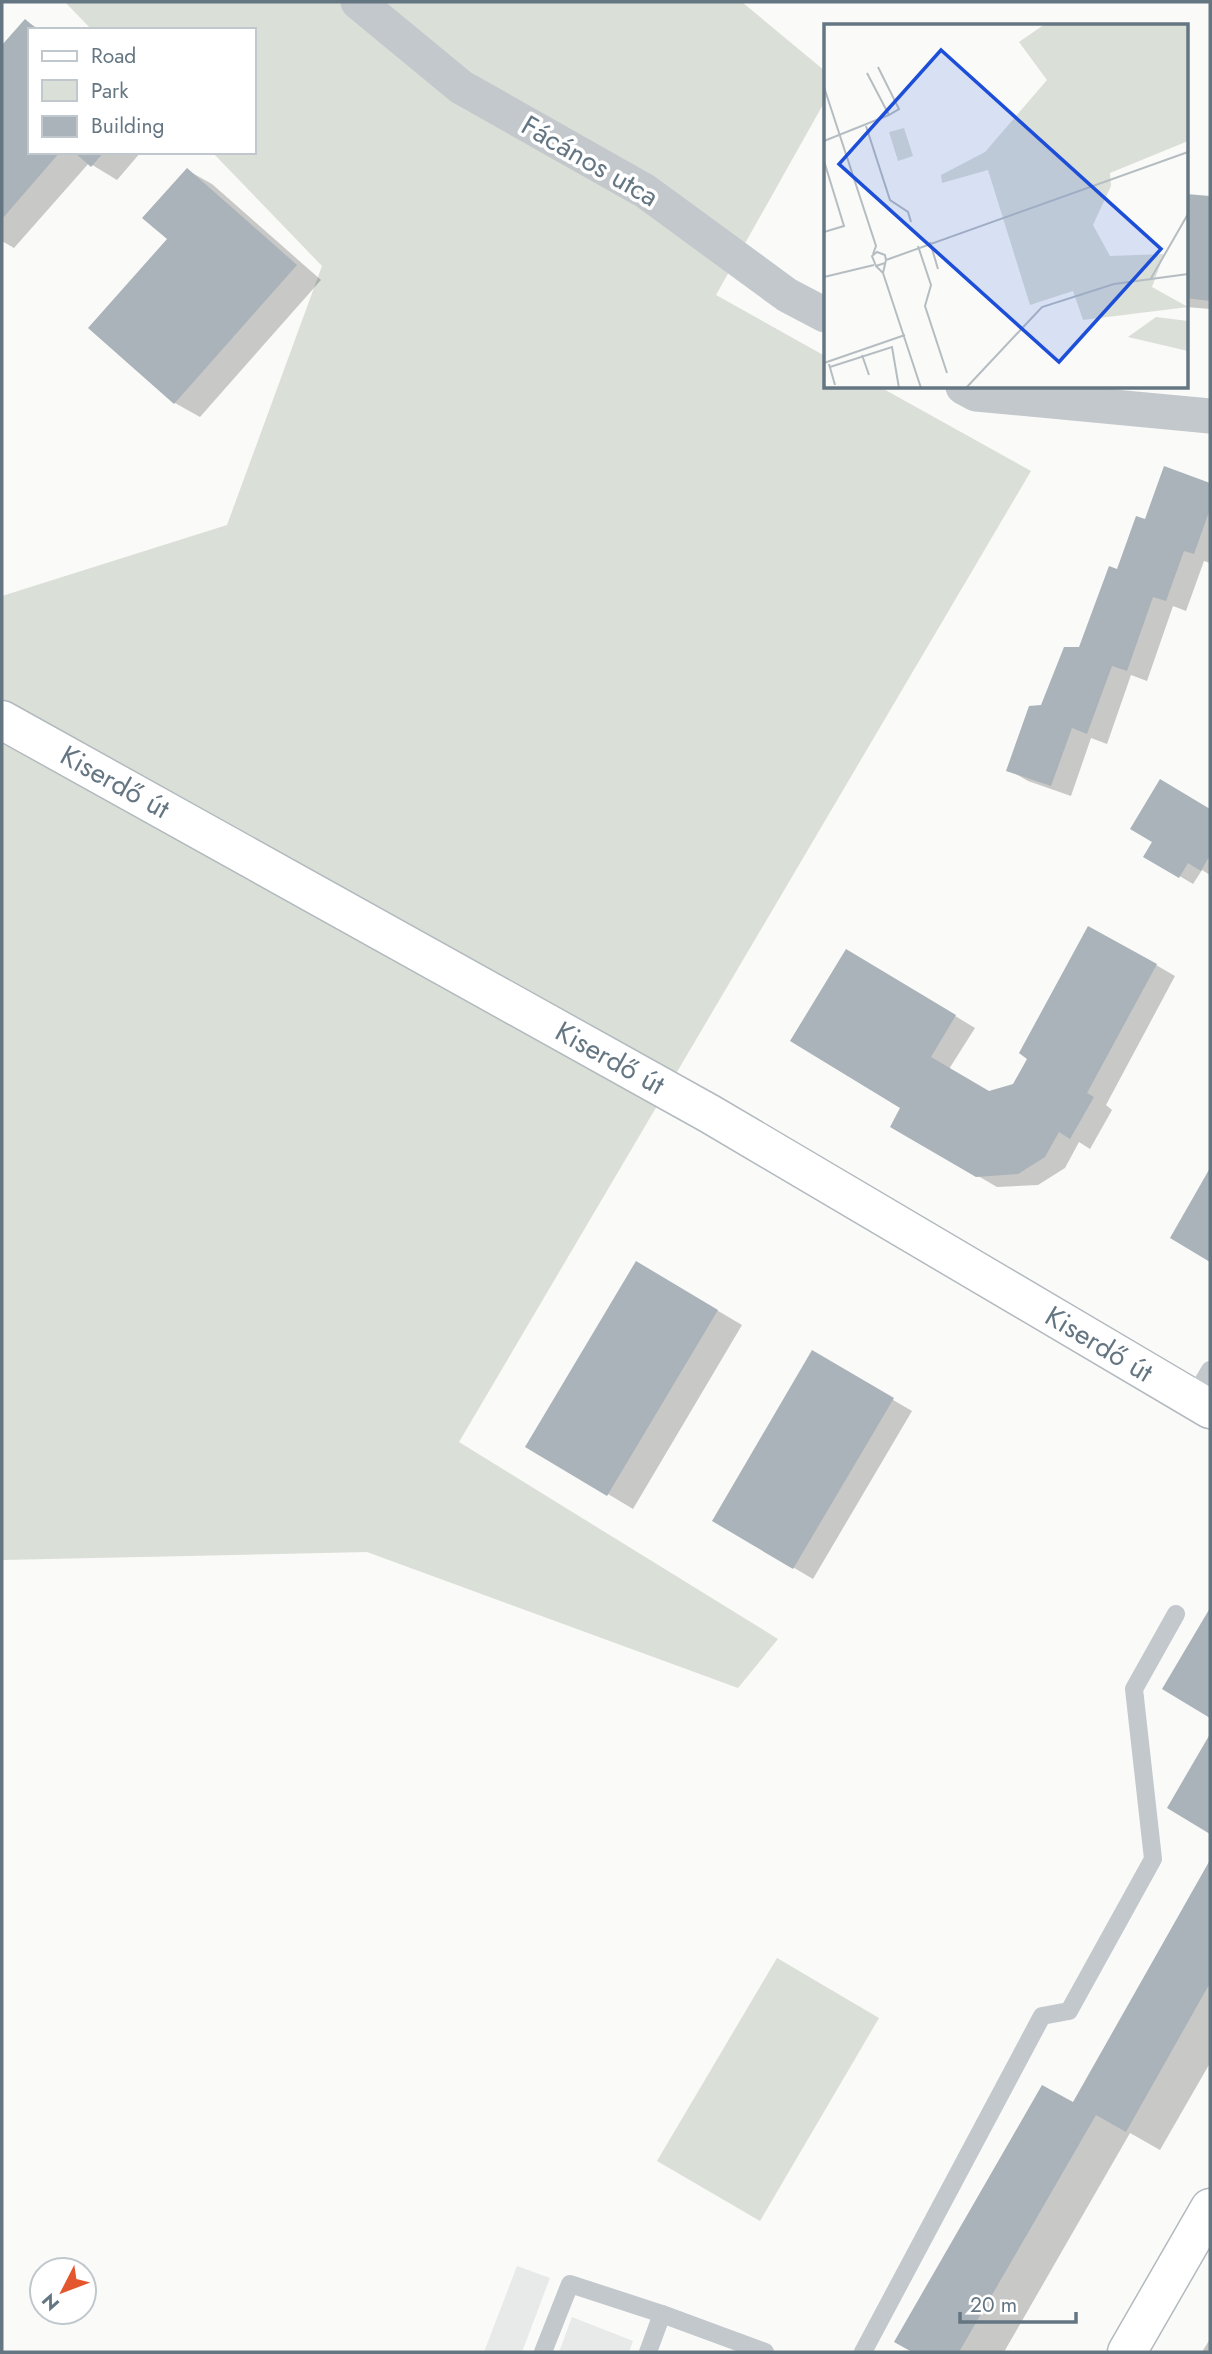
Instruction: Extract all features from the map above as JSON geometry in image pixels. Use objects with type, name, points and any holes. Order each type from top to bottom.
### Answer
[{"type":"street","name":"Fácános utca","points":[[358,2],[461,87],[645,191],[787,295],[824,314]]},
{"type":"street","points":[[965,388],[976,394],[1210,416]]},
{"type":"street","name":"Kiserdő út","points":[[2,720],[1205,1393]]},
{"type":"street","points":[[1127,2352],[1210,2208]]},
{"type":"lane","points":[[863,2352],[1042,2016],[1069,2011],[1153,1859],[1134,1689],[1175,1614]]},
{"type":"lane","points":[[543,2352],[570,2284],[765,2352]]},
{"type":"lane","points":[[648,2352],[662,2314]]},
{"type":"shaded area","points":[[517,2266],[550,2278],[522,2352],[484,2352]]},
{"type":"shaded area","points":[[572,2317],[633,2341],[629,2352],[559,2352]]},
{"type":"green space","points":[[65,2],[742,2],[824,70],[824,103],[716,295],[824,355],[824,388],[882,388],[1031,471],[459,1442],[778,1639],[738,1688],[367,1552],[2,1560],[2,596],[227,525],[322,266],[214,154],[256,154],[256,28],[90,28]]},
{"type":"green space","points":[[777,1958],[879,2018],[760,2221],[657,2161]]},
{"type":"building","points":[[25,19],[36,28],[28,28],[28,154],[58,154],[2,219],[2,45]]},
{"type":"building","points":[[76,154],[102,154],[91,167]]},
{"type":"building","points":[[187,168],[297,265],[174,404],[88,328],[167,239],[142,218]]},
{"type":"building","points":[[1188,194],[1210,196],[1210,301],[1188,298]]},
{"type":"building","points":[[1164,466],[1210,483],[1210,509],[1194,554],[1184,551],[1166,601],[1153,597],[1127,671],[1112,666],[1087,734],[1072,728],[1051,786],[1006,771],[1029,706],[1041,705],[1064,647],[1079,647],[1109,566],[1117,569],[1136,516],[1145,519]]},
{"type":"building","points":[[1160,779],[1210,809],[1210,855],[1201,871],[1188,863],[1179,878],[1143,857],[1152,842],[1130,829]]},
{"type":"building","points":[[1088,926],[1157,964],[1087,1093],[1094,1097],[1070,1139],[1059,1132],[1045,1157],[1018,1174],[976,1177],[890,1127],[900,1108],[790,1041],[846,949],[956,1015],[931,1057],[989,1091],[1013,1084],[1027,1059],[1019,1053]]},
{"type":"building","points":[[1210,1168],[1210,1262],[1170,1238]]},
{"type":"building","points":[[636,1261],[718,1310],[607,1496],[525,1447]]},
{"type":"building","points":[[812,1350],[894,1398],[793,1569],[712,1521]]},
{"type":"building","points":[[1210,1608],[1210,1718],[1162,1689]]},
{"type":"building","points":[[1210,1734],[1210,1834],[1167,1808]]},
{"type":"building","points":[[1210,1860],[1210,1983],[1126,2132],[1096,2115],[959,2352],[912,2352],[894,2342],[1042,2085],[1073,2102]]}]
